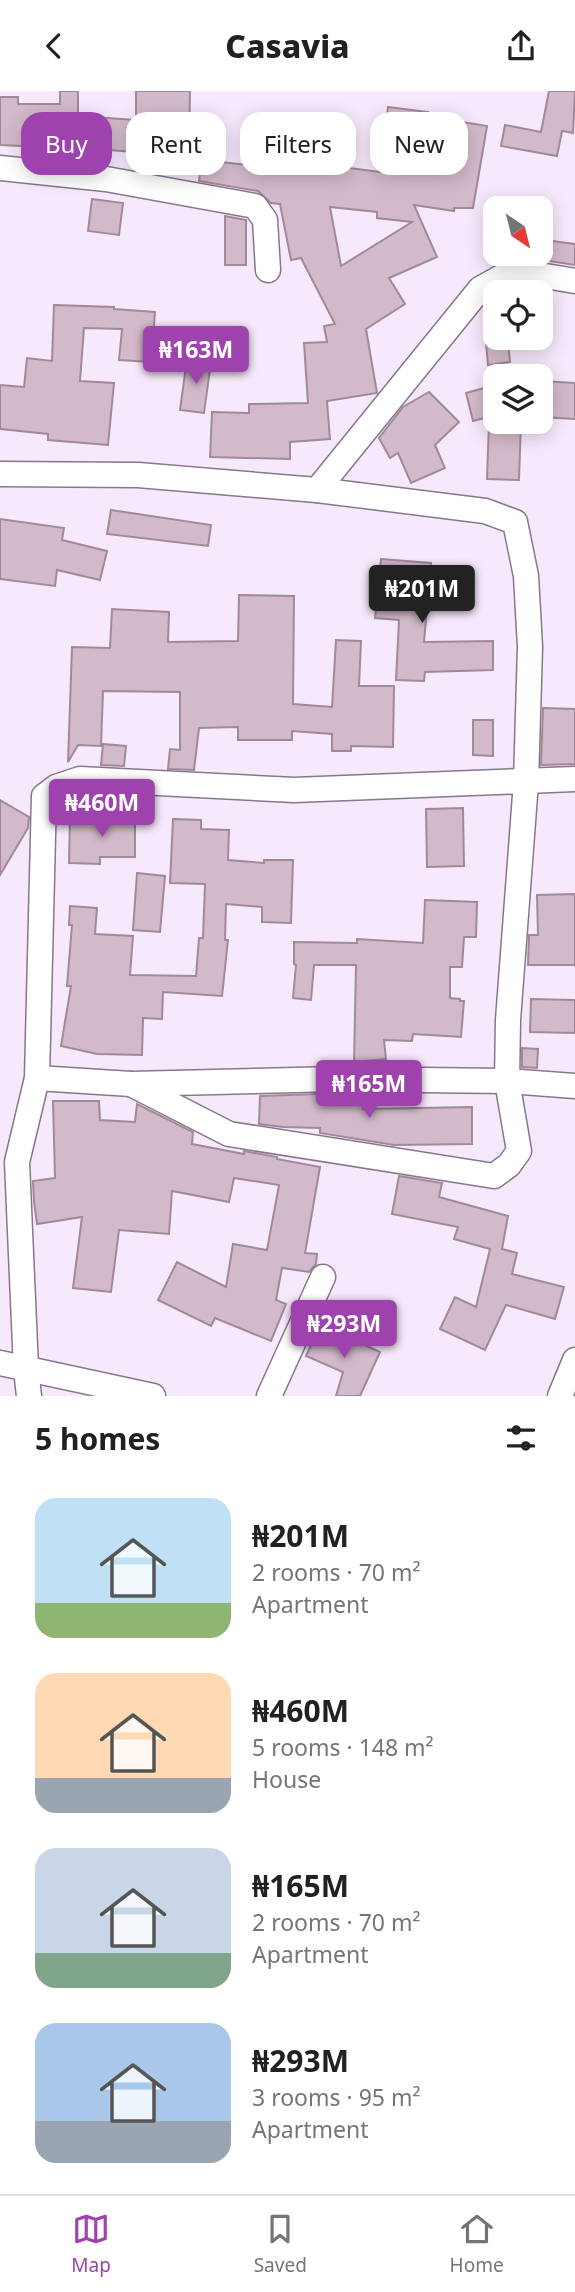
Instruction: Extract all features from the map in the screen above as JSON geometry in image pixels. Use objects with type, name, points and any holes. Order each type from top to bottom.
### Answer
[{"type":"street","points":[[0,168],[106,179],[255,206],[265,220],[268,270]]},
{"type":"street","points":[[317,490],[480,289],[505,275],[539,275],[575,281]]},
{"type":"street","points":[[0,474],[138,475],[317,490],[485,511],[515,522],[526,576],[530,647],[526,782],[508,1020],[507,1081],[519,1151],[509,1165],[494,1176],[229,1134],[131,1084]]},
{"type":"street","points":[[29,1396],[17,1162],[37,1078],[44,796],[56,787],[80,779],[294,790],[575,779]]},
{"type":"street","points":[[37,1078],[131,1084],[335,1079],[507,1081],[575,1086]]},
{"type":"street","points":[[269,1396],[323,1277]]},
{"type":"street","points":[[560,1396],[575,1360]]},
{"type":"street","points":[[0,1363],[153,1396]]},
{"type":"building","points":[[60,91],[78,91],[78,112],[21,112],[21,146],[0,145],[0,97],[18,97],[18,104],[60,104]]},
{"type":"building","points":[[136,91],[190,91],[190,112],[136,112]]},
{"type":"building","points":[[549,91],[575,91],[573,133],[562,131],[557,156],[501,146],[505,125],[541,132]]},
{"type":"building","points":[[388,107],[428,112],[387,112]]},
{"type":"building","points":[[112,118],[126,119],[126,151],[112,150]]},
{"type":"building","points":[[468,123],[487,126],[473,208],[454,208],[454,211],[414,205],[437,257],[389,278],[405,304],[366,329],[377,393],[327,401],[330,439],[290,442],[290,459],[210,457],[212,412],[249,413],[249,404],[308,403],[304,343],[327,342],[324,326],[335,324],[301,258],[291,260],[280,204],[271,203],[258,191],[199,181],[200,175],[226,175],[226,163],[240,164],[240,175],[356,175],[356,169],[370,171],[370,175],[468,175]],"holes":[[[330,207],[377,212],[377,218],[412,222],[341,266]]]},
{"type":"building","points":[[92,199],[123,203],[119,235],[88,231]]},
{"type":"building","points":[[225,216],[246,220],[246,265],[225,265]]},
{"type":"building","points":[[553,241],[575,244],[575,265],[553,262]]},
{"type":"building","points":[[54,305],[114,307],[155,312],[151,362],[119,360],[122,329],[84,328],[80,381],[114,383],[108,445],[48,440],[48,434],[0,429],[0,385],[24,387],[27,358],[52,361]]},
{"type":"building","points":[[487,350],[509,350],[510,362],[488,364]]},
{"type":"building","points":[[187,359],[211,362],[204,413],[180,410]]},
{"type":"building","points":[[553,382],[575,383],[575,419],[553,418]]},
{"type":"building","points":[[483,388],[483,418],[473,421],[466,393]]},
{"type":"building","points":[[429,392],[459,422],[435,445],[445,468],[411,483],[398,453],[390,458],[379,438],[403,407]]},
{"type":"building","points":[[489,434],[521,434],[519,480],[487,479]]},
{"type":"building","points":[[111,510],[211,525],[208,546],[107,534]]},
{"type":"building","points":[[0,519],[64,528],[62,540],[107,551],[100,580],[57,570],[55,586],[0,579]]},
{"type":"building","points":[[381,559],[431,563],[424,642],[493,641],[493,670],[425,672],[424,681],[396,680],[399,620],[375,618]]},
{"type":"building","points":[[239,595],[294,596],[293,704],[332,707],[336,640],[361,641],[359,686],[394,686],[393,747],[351,746],[351,751],[332,751],[332,734],[292,731],[292,740],[238,740],[238,727],[199,728],[194,770],[168,769],[170,749],[180,750],[180,692],[103,691],[101,746],[78,745],[68,762],[72,647],[110,648],[112,609],[169,612],[168,642],[238,641]]},
{"type":"building","points":[[543,708],[575,709],[575,764],[541,765]]},
{"type":"building","points":[[473,720],[493,720],[493,756],[473,755]]},
{"type":"building","points":[[103,744],[126,746],[124,766],[101,765]]},
{"type":"building","points":[[0,800],[29,817],[28,828],[0,875]]},
{"type":"building","points":[[463,808],[464,866],[427,867],[426,809]]},
{"type":"building","points":[[107,815],[135,815],[135,857],[100,857],[100,864],[69,863],[70,818],[107,818]]},
{"type":"building","points":[[173,819],[201,820],[201,829],[229,830],[228,860],[264,863],[264,860],[293,860],[291,923],[262,922],[262,907],[226,904],[225,940],[228,940],[222,996],[163,992],[162,1019],[143,1018],[142,1055],[97,1054],[61,1046],[71,986],[67,986],[72,925],[69,925],[70,906],[97,908],[95,934],[133,936],[130,975],[196,976],[199,938],[203,938],[205,884],[170,883]]},
{"type":"building","points":[[137,873],[165,876],[160,932],[133,930]]},
{"type":"building","points":[[575,894],[575,965],[528,965],[529,935],[538,935],[537,895]]},
{"type":"building","points":[[425,900],[477,902],[476,937],[464,937],[462,967],[450,967],[450,998],[464,1001],[461,1037],[413,1034],[412,1041],[384,1040],[386,1059],[354,1062],[356,965],[314,965],[311,1000],[293,998],[296,965],[294,942],[357,943],[357,939],[423,943]]},
{"type":"building","points":[[531,999],[575,1000],[575,1033],[530,1032]]},
{"type":"building","points":[[522,1048],[538,1049],[537,1068],[522,1067]]},
{"type":"building","points":[[319,1094],[364,1099],[363,1109],[472,1107],[472,1144],[394,1145],[320,1133],[320,1128],[259,1124],[260,1096]]},
{"type":"building","points":[[53,1101],[99,1101],[100,1120],[135,1122],[137,1104],[193,1132],[192,1144],[244,1154],[244,1151],[320,1167],[305,1253],[317,1254],[316,1264],[309,1272],[282,1268],[276,1300],[286,1304],[271,1341],[215,1318],[211,1326],[158,1300],[177,1262],[226,1287],[233,1244],[267,1250],[279,1185],[234,1178],[229,1202],[172,1191],[169,1234],[119,1230],[111,1292],[73,1288],[82,1217],[37,1224],[34,1202],[33,1181],[55,1178]]},
{"type":"building","points":[[399,1176],[442,1183],[439,1197],[508,1216],[502,1249],[517,1253],[512,1274],[564,1287],[555,1319],[506,1305],[485,1350],[440,1329],[455,1297],[476,1307],[490,1249],[454,1239],[458,1227],[392,1214]]},
{"type":"building","points":[[320,1325],[380,1352],[360,1396],[336,1396],[343,1372],[306,1356]]}]
